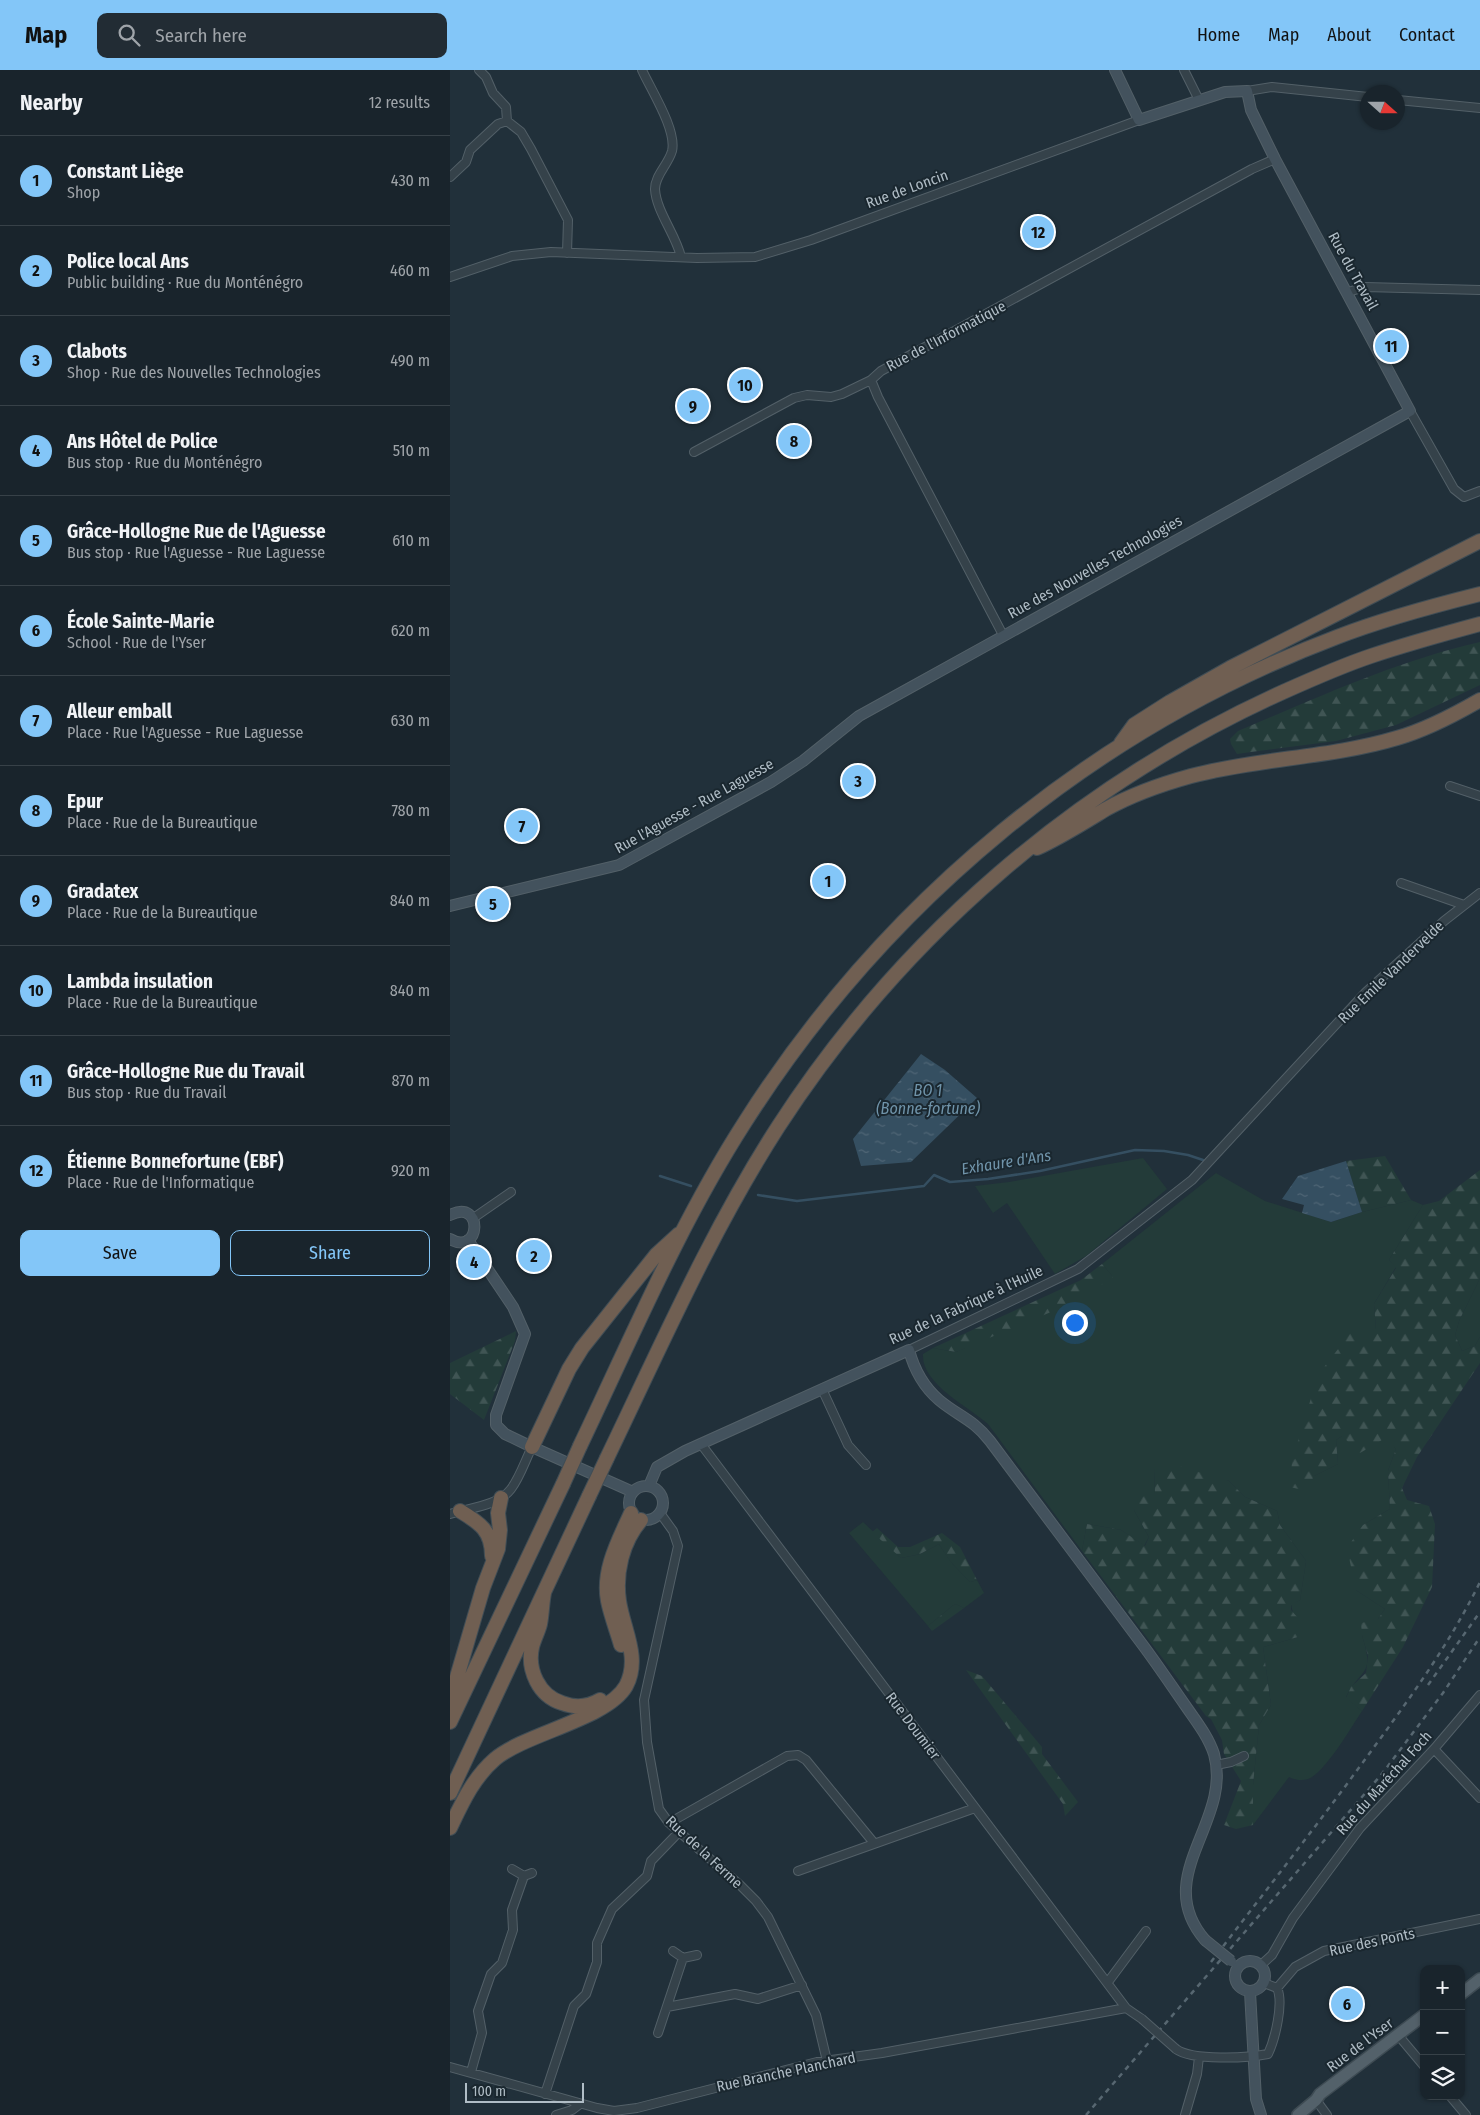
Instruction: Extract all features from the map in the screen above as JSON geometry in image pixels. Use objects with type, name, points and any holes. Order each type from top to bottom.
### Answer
[{"type":"highway","points":[[1118,747],[1134,725],[1170,702],[1230,668],[1480,541]]},
{"type":"highway","points":[[450,1722],[685,1228],[744,1123],[786,1061],[864,963],[952,873],[1017,817],[1118,747],[1214,692],[1337,636],[1480,594]]},
{"type":"highway","points":[[450,1793],[607,1458],[715,1235],[759,1158],[816,1070],[856,1017],[914,954],[966,902],[1051,830],[1121,780],[1178,745],[1241,711],[1370,656],[1480,624]]},
{"type":"highway","points":[[1020,855],[1054,840],[1125,800],[1158,786],[1223,769],[1331,753],[1399,738],[1455,715],[1480,700]]},
{"type":"highway","points":[[532,1447],[569,1370],[582,1348],[656,1255],[685,1228]]},
{"type":"highway","points":[[450,1702],[492,1562],[498,1549],[500,1530],[498,1513],[501,1498]]},
{"type":"highway","points":[[455,1513],[477,1522],[489,1535],[492,1546],[492,1562]]},
{"type":"highway","points":[[544,1593],[540,1624],[532,1648],[531,1661],[535,1678],[541,1689],[551,1698],[561,1703],[583,1706],[595,1703],[616,1686],[623,1672],[624,1653],[608,1601],[606,1587],[610,1564],[636,1516]]},
{"type":"highway","points":[[450,1828],[472,1784],[496,1758],[512,1748],[588,1715],[618,1696],[626,1686],[633,1664],[619,1602],[619,1570],[636,1516]]},
{"type":"main road","points":[[1465,1983],[1480,1971]]},
{"type":"main road","points":[[1465,1991],[1480,1980]]},
{"type":"main road","name":"Rue de l'Yser","points":[[1298,2115],[1316,2100],[1325,2099],[1400,2038],[1420,2019]]},
{"type":"main road","name":"Rue de l'Yser","points":[[1400,2038],[1420,2026]]},
{"type":"street","points":[[479,70],[486,77],[493,93],[506,107],[507,121],[521,132],[568,220],[567,253]]},
{"type":"street","points":[[642,70],[672,134],[672,150],[656,181],[655,188],[658,203],[679,246],[681,257]]},
{"type":"street","points":[[1115,70],[1139,120]]},
{"type":"street","points":[[1184,70],[1199,100]]},
{"type":"street","name":"Rue de Loncin","points":[[450,277],[512,256],[551,252],[681,257],[755,257],[811,240],[1139,120],[1224,92],[1272,87],[1360,96]]},
{"type":"street","name":"Rue du Travail","points":[[1247,91],[1251,110],[1275,159],[1454,489],[1464,497],[1480,491]]},
{"type":"street","points":[[1405,101],[1480,108]]},
{"type":"street","points":[[450,177],[466,162],[470,150],[498,124],[507,121]]},
{"type":"street","name":"Rue de l'Informatique","points":[[1003,635],[878,397],[871,380],[881,371],[1252,169],[1275,159]]},
{"type":"street","points":[[1348,292],[1365,286],[1480,290]]},
{"type":"street","points":[[694,452],[794,398],[807,395],[831,397],[842,394],[871,380]]},
{"type":"street","name":"Rue des Nouvelles Technologies","points":[[803,761],[859,716],[1410,410]]},
{"type":"street","name":"Rue l'Aguesse - Rue Laguesse","points":[[450,906],[619,865],[765,785],[803,761]]},
{"type":"street","points":[[1450,786],[1480,796]]},
{"type":"street","points":[[1401,883],[1464,905]]},
{"type":"street","name":"Rue Emile Vandervelde","points":[[1266,1101],[1366,992],[1480,892]]},
{"type":"street","name":"Rue de la Fabrique à l'Huile","points":[[649,1486],[657,1467],[700,1444],[909,1350],[1078,1268],[1192,1180],[1266,1101]]},
{"type":"street","points":[[472,1218],[511,1192]]},
{"type":"street","points":[[450,1214],[463,1212],[472,1218],[475,1226],[474,1232],[468,1240],[456,1242],[450,1239]]},
{"type":"street","points":[[468,1240],[512,1307],[524,1334],[498,1409],[496,1425],[505,1434],[633,1492]]},
{"type":"street","points":[[909,1350],[925,1386],[938,1400],[968,1419],[982,1432],[1160,1669],[1201,1727],[1213,1753],[1216,1765],[1214,1798],[1188,1866],[1185,1887],[1188,1913],[1205,1940],[1234,1964]]},
{"type":"street","points":[[822,1388],[846,1441],[866,1465]]},
{"type":"street","name":"Rue Doumier","points":[[700,1444],[1126,2008]]},
{"type":"street","points":[[455,1513],[501,1498],[510,1490],[532,1447]]},
{"type":"street","points":[[649,1486],[658,1491],[662,1496],[663,1502],[660,1514],[653,1519],[636,1516],[628,1503],[633,1492],[638,1488],[649,1486]]},
{"type":"street","name":"Rue de la Ferme","points":[[660,1514],[673,1531],[678,1546],[644,1700],[647,1742],[660,1809],[669,1823],[725,1871],[756,1901],[777,1933],[816,2015],[827,2061]]},
{"type":"street","name":"Rue du Maréchal Foch","points":[[1261,1965],[1272,1955],[1293,1918],[1360,1828],[1434,1749],[1480,1695]]},
{"type":"street","points":[[1434,1749],[1480,1798]]},
{"type":"street","points":[[669,1823],[787,1756],[798,1755],[806,1760],[874,1843]]},
{"type":"street","points":[[1216,1765],[1231,1762],[1244,1756]]},
{"type":"street","points":[[798,1871],[976,1808]]},
{"type":"street","points":[[546,2094],[574,2006],[586,1994],[592,1978],[597,1962],[597,1943],[612,1908],[647,1876],[651,1861],[679,1832]]},
{"type":"street","points":[[512,1869],[524,1876]]},
{"type":"street","points":[[524,1876],[532,1873]]},
{"type":"street","points":[[471,2072],[482,2033],[478,2011],[491,1974],[502,1963],[514,1923],[512,1910],[524,1876]]},
{"type":"street","name":"Rue des Ponts","points":[[1277,1988],[1286,1980],[1295,1966],[1324,1952],[1480,1919]]},
{"type":"street","points":[[1108,1982],[1146,1931]]},
{"type":"street","points":[[673,1951],[683,1958],[696,1955]]},
{"type":"street","points":[[658,2033],[683,1958]]},
{"type":"street","points":[[1249,1961],[1261,1965],[1265,1975],[1264,1983],[1258,1989],[1250,1992],[1241,1990],[1237,1985],[1234,1964],[1249,1961]]},
{"type":"street","points":[[1126,2008],[1142,2018],[1176,2050],[1186,2055],[1200,2057],[1253,2057],[1268,2054],[1272,2045],[1281,1996],[1277,1988],[1264,1983]]},
{"type":"street","points":[[667,2006],[735,1994],[758,1999],[802,1986]]},
{"type":"street","points":[[1250,1992],[1256,2100],[1261,2115]]},
{"type":"street","name":"Rue Branche Planchard","points":[[450,2067],[580,2104],[614,2111],[637,2108],[779,2070],[1126,2008]]},
{"type":"street","points":[[1400,2038],[1420,2061]]},
{"type":"street","points":[[1185,2115],[1200,2057]]},
{"type":"street","points":[[1316,2100],[1326,2115]]},
{"type":"street","points":[[1453,2100],[1466,2115]]},
{"type":"street","points":[[556,2115],[572,2110],[580,2104]]},
{"type":"green space","points":[[1480,642],[1480,685],[1396,725],[1336,741],[1237,754],[1231,744],[1230,739],[1238,731],[1327,693],[1418,659]]},
{"type":"green space","points":[[1385,1156],[1411,1200],[1362,1212],[1346,1161]]},
{"type":"green space","points":[[1143,1158],[1167,1189],[1086,1256],[1055,1274],[1007,1203],[993,1213],[975,1186],[1009,1182]]},
{"type":"green space","points":[[1480,1170],[1480,1278],[1459,1321],[1455,1335],[1462,1351],[1475,1346],[1480,1337],[1480,1363],[1417,1457],[1402,1488],[1407,1500],[1429,1506],[1435,1524],[1432,1587],[1403,1647],[1362,1711],[1346,1698],[1351,1687],[1366,1673],[1368,1656],[1362,1635],[1361,1623],[1378,1619],[1385,1609],[1356,1590],[1347,1548],[1363,1525],[1390,1509],[1388,1471],[1396,1449],[1387,1437],[1360,1453],[1342,1436],[1336,1440],[1338,1464],[1314,1476],[1307,1491],[1290,1487],[1292,1461],[1318,1375],[1352,1331],[1376,1329],[1374,1304],[1396,1268],[1389,1260],[1423,1205],[1439,1201]]},
{"type":"green space","points":[[1216,1173],[1265,1201],[1331,1222],[1411,1200],[1423,1205],[1389,1260],[1396,1267],[1374,1304],[1376,1329],[1314,1476],[1338,1464],[1336,1440],[1342,1436],[1388,1436],[1396,1449],[1388,1471],[1390,1509],[1363,1525],[1356,1590],[1385,1609],[1362,1635],[1366,1648],[1367,1665],[1346,1697],[1362,1711],[1338,1748],[1322,1768],[1308,1779],[1299,1780],[1289,1777],[1253,1825],[1253,1785],[1259,1725],[1271,1705],[1263,1647],[1298,1637],[1291,1604],[1300,1600],[1306,1561],[1280,1525],[1277,1511],[1245,1497],[1229,1481],[1154,1469],[1155,1493],[1134,1510],[1149,1537],[1144,1546],[1121,1530],[1087,1524],[1082,1551],[988,1424],[938,1385],[924,1365],[923,1354],[933,1348],[956,1352],[1112,1276],[1102,1264]]},
{"type":"green space","points":[[1102,1264],[1113,1277],[1077,1301],[956,1352],[933,1348],[1081,1280]]},
{"type":"green space","points":[[1480,1278],[1480,1337],[1475,1346],[1462,1351],[1455,1335],[1459,1321]]},
{"type":"green space","points":[[516,1331],[515,1341],[484,1420],[450,1394],[450,1363]]},
{"type":"green space","points":[[1179,1466],[1229,1481],[1245,1497],[1277,1511],[1280,1525],[1306,1561],[1300,1600],[1291,1605],[1291,1610],[1304,1625],[1298,1637],[1263,1647],[1271,1705],[1259,1725],[1253,1785],[1253,1825],[1236,1829],[1224,1825],[1241,1781],[1224,1754],[1222,1740],[1211,1719],[1206,1716],[1082,1551],[1087,1524],[1121,1530],[1145,1546],[1149,1537],[1134,1510],[1140,1496],[1155,1493],[1154,1468]]},
{"type":"green space","points":[[863,1522],[901,1558],[920,1554],[939,1544],[951,1562],[970,1582],[977,1580],[984,1593],[964,1608],[955,1604],[928,1626],[849,1533]]},
{"type":"green space","points":[[877,1528],[898,1547],[910,1547],[942,1533],[960,1547],[977,1580],[970,1582],[950,1561],[939,1544],[920,1554],[901,1558],[872,1532]]},
{"type":"green space","points":[[955,1604],[964,1608],[932,1631],[928,1626]]},
{"type":"green space","points":[[966,1670],[982,1676],[1042,1747],[1042,1754],[1078,1802],[1065,1816],[1063,1804]]},
{"type":"water","name":"BO 1 (Bonne-fortune)","points":[[921,1054],[945,1070],[977,1098],[911,1162],[861,1166],[853,1139]]},
{"type":"water","points":[[1346,1161],[1362,1212],[1331,1222],[1302,1213],[1304,1205],[1282,1199],[1298,1176]]},
{"type":"waterway","name":"Exhaure d'Ans","points":[[758,1195],[797,1201],[924,1186],[934,1175],[950,1182],[988,1179],[1040,1171],[1135,1150],[1164,1151],[1203,1160]]},
{"type":"waterway","name":"Exhaure d'Ans","points":[[660,1176],[691,1186]]},
{"type":"railway","points":[[1211,1962],[1399,1712],[1442,1649],[1480,1582]]},
{"type":"railway","points":[[1428,1685],[1480,1612]]},
{"type":"railway","points":[[1086,2115],[1381,1775],[1443,1693],[1480,1637]]},
{"type":"place","name":"Étienne Bonnefortune (EBF)","points":[[1038,232]]},
{"type":"place","name":"Grâce-Hollogne Rue du Travail","points":[[1391,346]]},
{"type":"place","name":"Lambda insulation","points":[[745,385]]},
{"type":"place","name":"Gradatex","points":[[693,406]]},
{"type":"place","name":"Epur","points":[[794,441]]},
{"type":"place","name":"Clabots","points":[[858,781]]},
{"type":"place","name":"Alleur emball","points":[[522,826]]},
{"type":"place","name":"Constant Liège","points":[[828,881]]},
{"type":"place","name":"Grâce-Hollogne Rue de l'Aguesse","points":[[493,904]]},
{"type":"place","name":"Police local Ans","points":[[534,1256]]},
{"type":"place","name":"Ans Hôtel de Police","points":[[474,1262]]},
{"type":"place","name":"École Sainte-Marie","points":[[1347,2004]]}]
